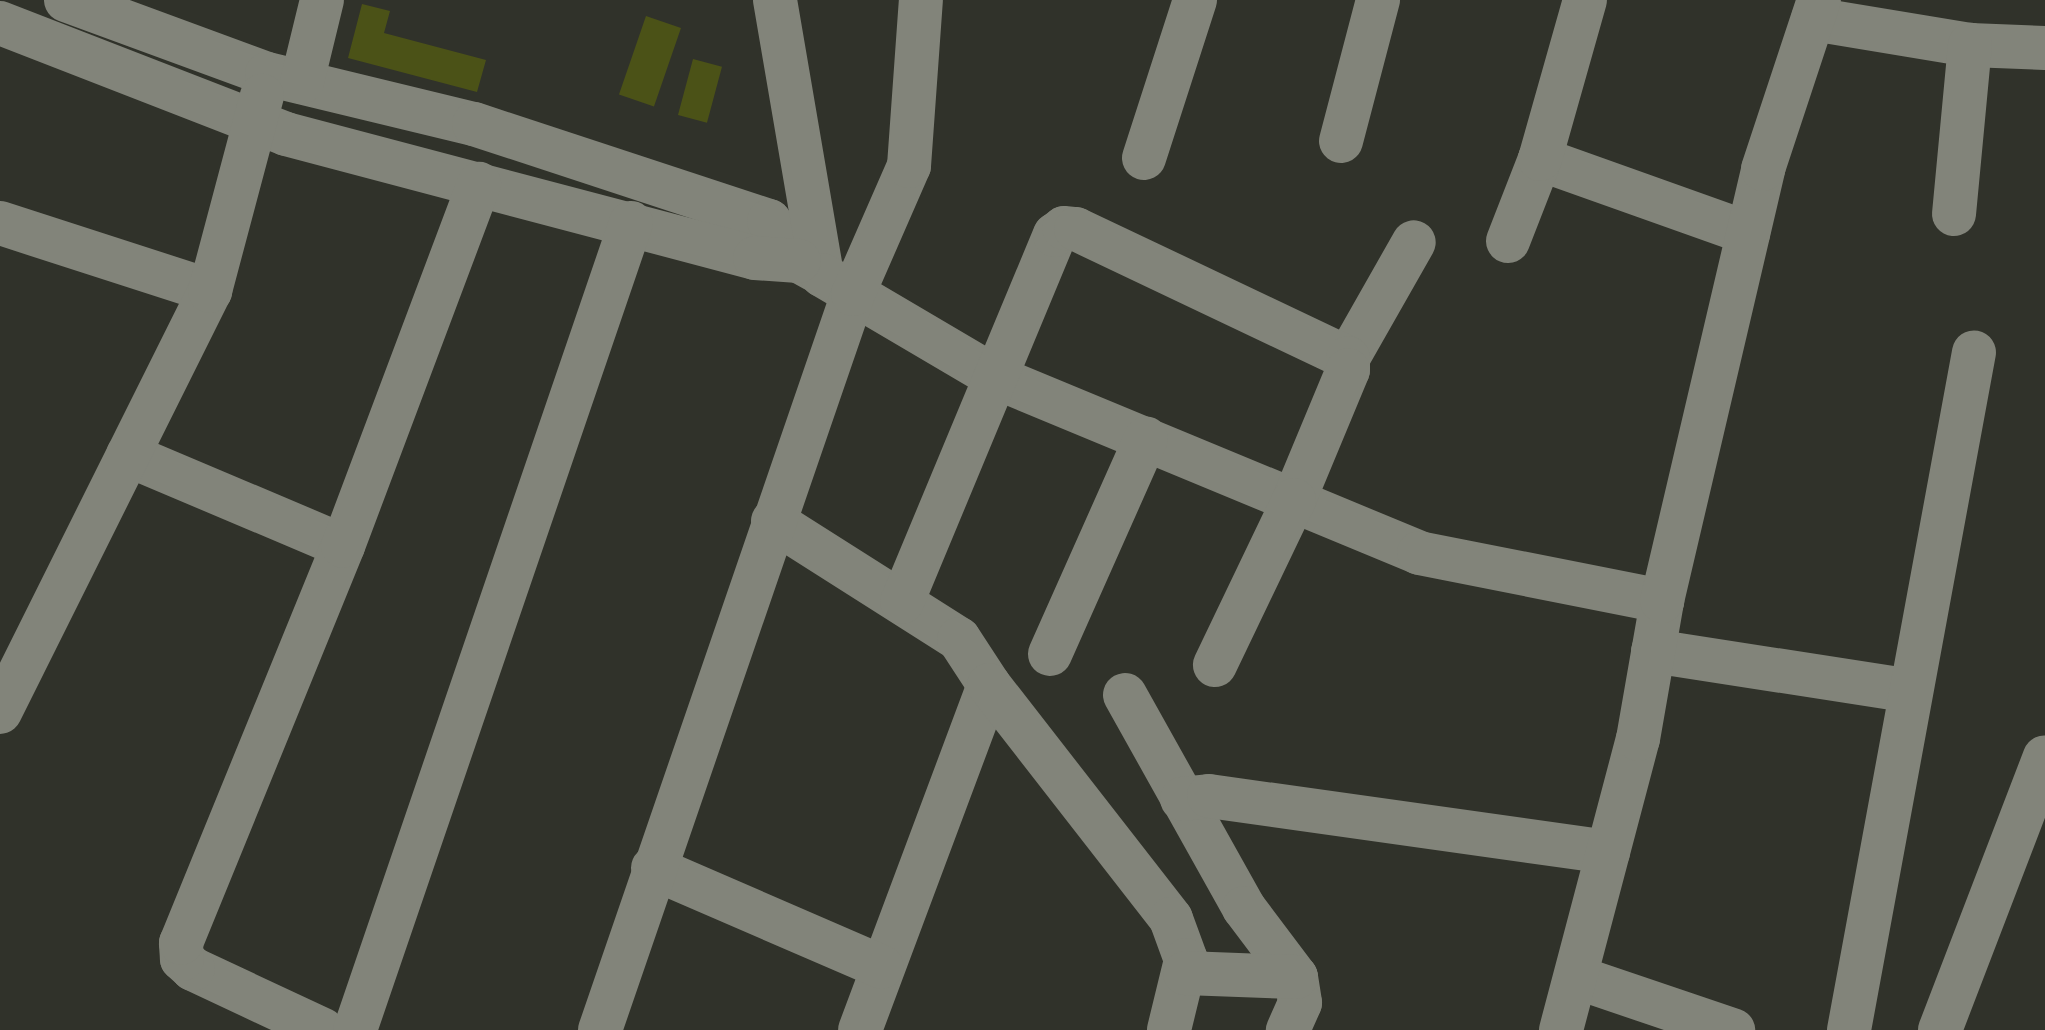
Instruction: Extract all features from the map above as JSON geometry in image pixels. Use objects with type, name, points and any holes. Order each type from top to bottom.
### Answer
[{"type":"street","points":[[66,0],[284,78],[474,124],[769,221],[824,276],[995,377],[1419,553],[1662,601]]},
{"type":"street","points":[[0,712],[210,291],[256,122],[284,78],[322,0]]},
{"type":"street","points":[[600,1030],[773,521],[824,276],[775,0]]},
{"type":"street","points":[[824,276],[909,166],[921,0]]},
{"type":"street","points":[[1144,158],[1195,0]]},
{"type":"street","points":[[1341,141],[1378,0]]},
{"type":"street","points":[[1508,241],[1540,159],[1585,0]]},
{"type":"street","points":[[1562,1030],[1638,739],[1662,601],[1763,169],[1816,10],[1970,45],[2045,48]]},
{"type":"street","points":[[0,23],[256,122],[824,276]]},
{"type":"street","points":[[1954,214],[1970,45]]},
{"type":"street","points":[[1540,159],[1748,233]]},
{"type":"street","points":[[323,1030],[193,969],[182,959],[181,943],[343,546],[479,184]]},
{"type":"street","points":[[0,223],[210,291]]},
{"type":"street","points":[[355,1030],[631,223]]},
{"type":"street","points":[[902,602],[1055,235],[1064,228],[1103,241],[1348,358]]},
{"type":"street","points":[[1215,665],[1294,500],[1348,370],[1348,358],[1414,242]]},
{"type":"street","points":[[1849,1030],[1974,352]]},
{"type":"street","points":[[1050,654],[1146,438]]},
{"type":"street","points":[[128,455],[343,546]]},
{"type":"street","points":[[773,521],[959,639],[989,685],[1171,919],[1186,960],[1169,1030]]},
{"type":"street","points":[[1653,651],[1910,691]]},
{"type":"street","points":[[860,1030],[989,685]]},
{"type":"street","points":[[1125,695],[1244,908],[1296,977],[1300,1003],[1288,1030]]},
{"type":"street","points":[[1940,1030],[2045,757]]},
{"type":"street","points":[[1182,799],[1209,796],[1608,852]]},
{"type":"street","points":[[653,868],[882,967]]},
{"type":"street","points":[[1185,973],[1296,977]]},
{"type":"street","points":[[1576,977],[1733,1030]]},
{"type":"building","points":[[362,4],[390,11],[384,33],[486,60],[477,92],[348,58]]},
{"type":"building","points":[[646,16],[681,28],[654,107],[619,94]]},
{"type":"building","points":[[693,59],[722,67],[707,123],[678,115]]}]
